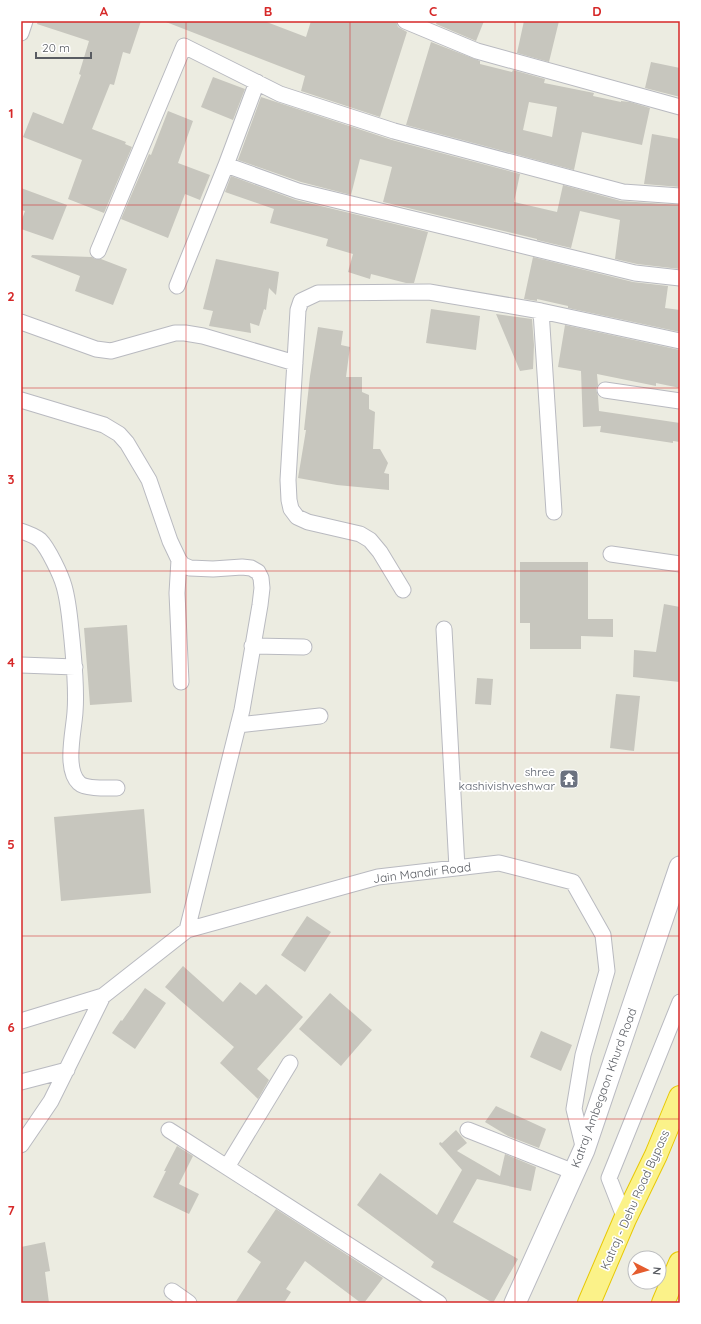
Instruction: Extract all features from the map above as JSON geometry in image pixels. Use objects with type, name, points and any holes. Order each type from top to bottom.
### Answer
[{"type":"highway","name":"Katraj - Dehu Road Bypass","points":[[589,1303],[625,1219],[656,1155],[680,1097]]},
{"type":"highway","points":[[663,1303],[680,1263]]},
{"type":"street","points":[[21,33],[25,21]]},
{"type":"street","points":[[405,21],[477,51],[680,107]]},
{"type":"street","points":[[98,251],[184,46],[280,94],[394,131],[623,192],[680,196]]},
{"type":"street","points":[[176,286],[226,165],[257,82]]},
{"type":"street","points":[[226,165],[298,191],[635,273],[680,278]]},
{"type":"street","points":[[403,590],[380,552],[370,540],[360,534],[308,522],[297,517],[291,509],[288,500],[288,480],[298,310],[301,301],[318,293],[429,292],[541,311],[680,341]]},
{"type":"street","points":[[541,311],[554,512]]},
{"type":"street","points":[[21,322],[96,349],[112,351],[175,333],[185,333],[203,336],[295,363]]},
{"type":"street","points":[[605,390],[680,401]]},
{"type":"street","points":[[21,400],[104,425],[119,434],[127,442],[149,480],[170,541],[179,560],[183,564],[190,568],[251,568],[258,572],[261,578],[262,588],[242,710],[187,930]]},
{"type":"street","points":[[21,531],[40,540],[49,553],[64,584],[69,612],[74,667],[75,711],[71,750],[72,769],[76,780],[80,784],[89,787],[117,788]]},
{"type":"street","points":[[611,554],[680,564]]},
{"type":"street","points":[[179,560],[177,593],[181,682]]},
{"type":"street","points":[[444,629],[457,868]]},
{"type":"street","points":[[252,646],[304,647]]},
{"type":"street","points":[[21,665],[74,667]]},
{"type":"street","points":[[238,724],[320,716]]},
{"type":"street","name":"Jain Mandir Road","points":[[21,1021],[103,996],[187,930],[378,877],[500,863],[573,882],[603,935],[607,970],[583,1055],[574,1109],[584,1150]]},
{"type":"street","name":"Katraj Ambegaon Khurd Road","points":[[515,1303],[584,1150],[680,867]]},
{"type":"street","points":[[21,1145],[51,1101],[103,996]]},
{"type":"street","points":[[625,1219],[609,1178],[680,1002]]},
{"type":"street","points":[[227,1167],[290,1063]]},
{"type":"street","points":[[21,1082],[67,1070]]},
{"type":"street","points":[[169,1130],[439,1303]]},
{"type":"street","points":[[468,1130],[574,1172]]},
{"type":"street","points":[[172,1291],[189,1303]]},
{"type":"building","points":[[38,21],[141,21],[130,54],[123,52],[114,85],[110,84],[92,129],[126,142],[125,144],[132,147],[104,213],[68,199],[82,160],[23,137],[33,112],[63,124],[81,75],[79,74],[89,41],[37,24]]},
{"type":"building","points":[[166,21],[264,21],[306,37],[311,21],[396,21],[398,27],[407,32],[380,117],[301,91],[305,76]]},
{"type":"building","points":[[437,21],[484,21],[476,41],[436,24]]},
{"type":"building","points":[[524,21],[559,21],[549,62],[517,53]]},
{"type":"building","points":[[431,42],[480,61],[480,64],[512,72],[513,70],[545,79],[544,83],[594,93],[593,96],[621,102],[630,102],[650,108],[642,145],[582,132],[574,170],[406,125]],"holes":[[[529,102],[557,107],[552,137],[523,130]]]},
{"type":"building","points":[[651,62],[680,68],[680,97],[645,88]]},
{"type":"building","points":[[213,77],[245,89],[233,120],[201,107]]},
{"type":"building","points":[[261,97],[392,140],[520,174],[514,202],[557,212],[563,185],[621,201],[680,205],[680,269],[637,264],[615,259],[620,220],[580,211],[571,248],[383,202],[392,167],[360,159],[351,195],[301,182],[238,160]]},
{"type":"building","points":[[168,111],[193,121],[178,163],[210,175],[200,200],[185,194],[168,238],[121,219],[149,154],[151,155]]},
{"type":"building","points":[[652,134],[680,139],[680,187],[644,184]]},
{"type":"building","points":[[231,176],[296,200],[428,232],[414,283],[406,283],[371,274],[370,279],[348,272],[353,254],[326,246],[328,239],[270,223],[274,209],[225,192]]},
{"type":"building","points":[[21,188],[67,205],[53,240],[21,229],[21,222],[25,211],[21,210]]},
{"type":"building","points":[[32,255],[92,257],[127,269],[113,305],[75,291],[80,276],[31,257]]},
{"type":"building","points":[[533,257],[633,282],[668,286],[665,308],[680,310],[680,332],[568,308],[568,306],[537,299],[537,301],[524,299]]},
{"type":"building","points":[[216,259],[279,272],[276,295],[269,288],[266,310],[264,309],[259,326],[250,323],[251,333],[209,326],[213,311],[203,309]]},
{"type":"building","points":[[431,309],[480,316],[476,350],[426,343]]},
{"type":"building","points":[[496,314],[532,319],[534,345],[533,369],[520,371]]},
{"type":"building","points":[[565,325],[680,350],[680,388],[656,383],[656,386],[597,374],[598,385],[596,389],[599,411],[680,423],[680,442],[673,441],[673,443],[600,432],[601,426],[583,427],[581,371],[558,367]]},
{"type":"building","points":[[318,327],[343,331],[341,345],[350,347],[346,377],[362,377],[362,392],[369,395],[369,409],[375,412],[373,449],[380,449],[388,463],[384,473],[389,474],[389,490],[337,485],[298,478],[306,430],[304,430],[310,376]]},
{"type":"building","points":[[520,562],[588,562],[588,619],[613,619],[613,637],[581,636],[581,649],[530,649],[530,623],[520,623]]},
{"type":"building","points":[[664,604],[680,607],[680,682],[633,677],[634,650],[656,652]]},
{"type":"building","points":[[127,625],[132,702],[90,705],[84,628]]},
{"type":"building","points":[[477,678],[493,679],[491,705],[475,704]]},
{"type":"building","points":[[616,694],[640,696],[634,751],[610,748]]},
{"type":"building","points":[[144,809],[151,893],[61,901],[54,817]]},
{"type":"building","points":[[307,916],[331,932],[305,972],[281,955]]},
{"type":"building","points":[[183,966],[223,1002],[240,982],[256,995],[266,984],[303,1017],[257,1069],[269,1080],[258,1099],[220,1063],[234,1047],[165,987]]},
{"type":"building","points":[[145,988],[166,1003],[135,1049],[112,1033]]},
{"type":"building","points":[[330,993],[372,1030],[341,1066],[299,1029]]},
{"type":"building","points":[[541,1031],[572,1045],[561,1071],[530,1057]]},
{"type":"building","points":[[496,1106],[546,1129],[539,1148],[508,1136],[485,1122]]},
{"type":"building","points":[[456,1130],[467,1143],[457,1151],[500,1176],[505,1154],[536,1167],[531,1191],[477,1179],[453,1222],[518,1259],[493,1303],[431,1267],[434,1262],[357,1205],[380,1173],[437,1215],[462,1170],[439,1144]]},
{"type":"building","points":[[177,1146],[193,1156],[179,1184],[199,1194],[189,1214],[153,1197]]},
{"type":"building","points":[[276,1209],[383,1278],[364,1303],[361,1303],[305,1261],[286,1289],[291,1292],[284,1303],[235,1303],[261,1262],[247,1252]]},
{"type":"building","points":[[45,1242],[50,1271],[45,1272],[49,1303],[21,1303],[21,1247]]},
{"type":"place","name":"shree kashivishveshwar","points":[[569,779]]}]
